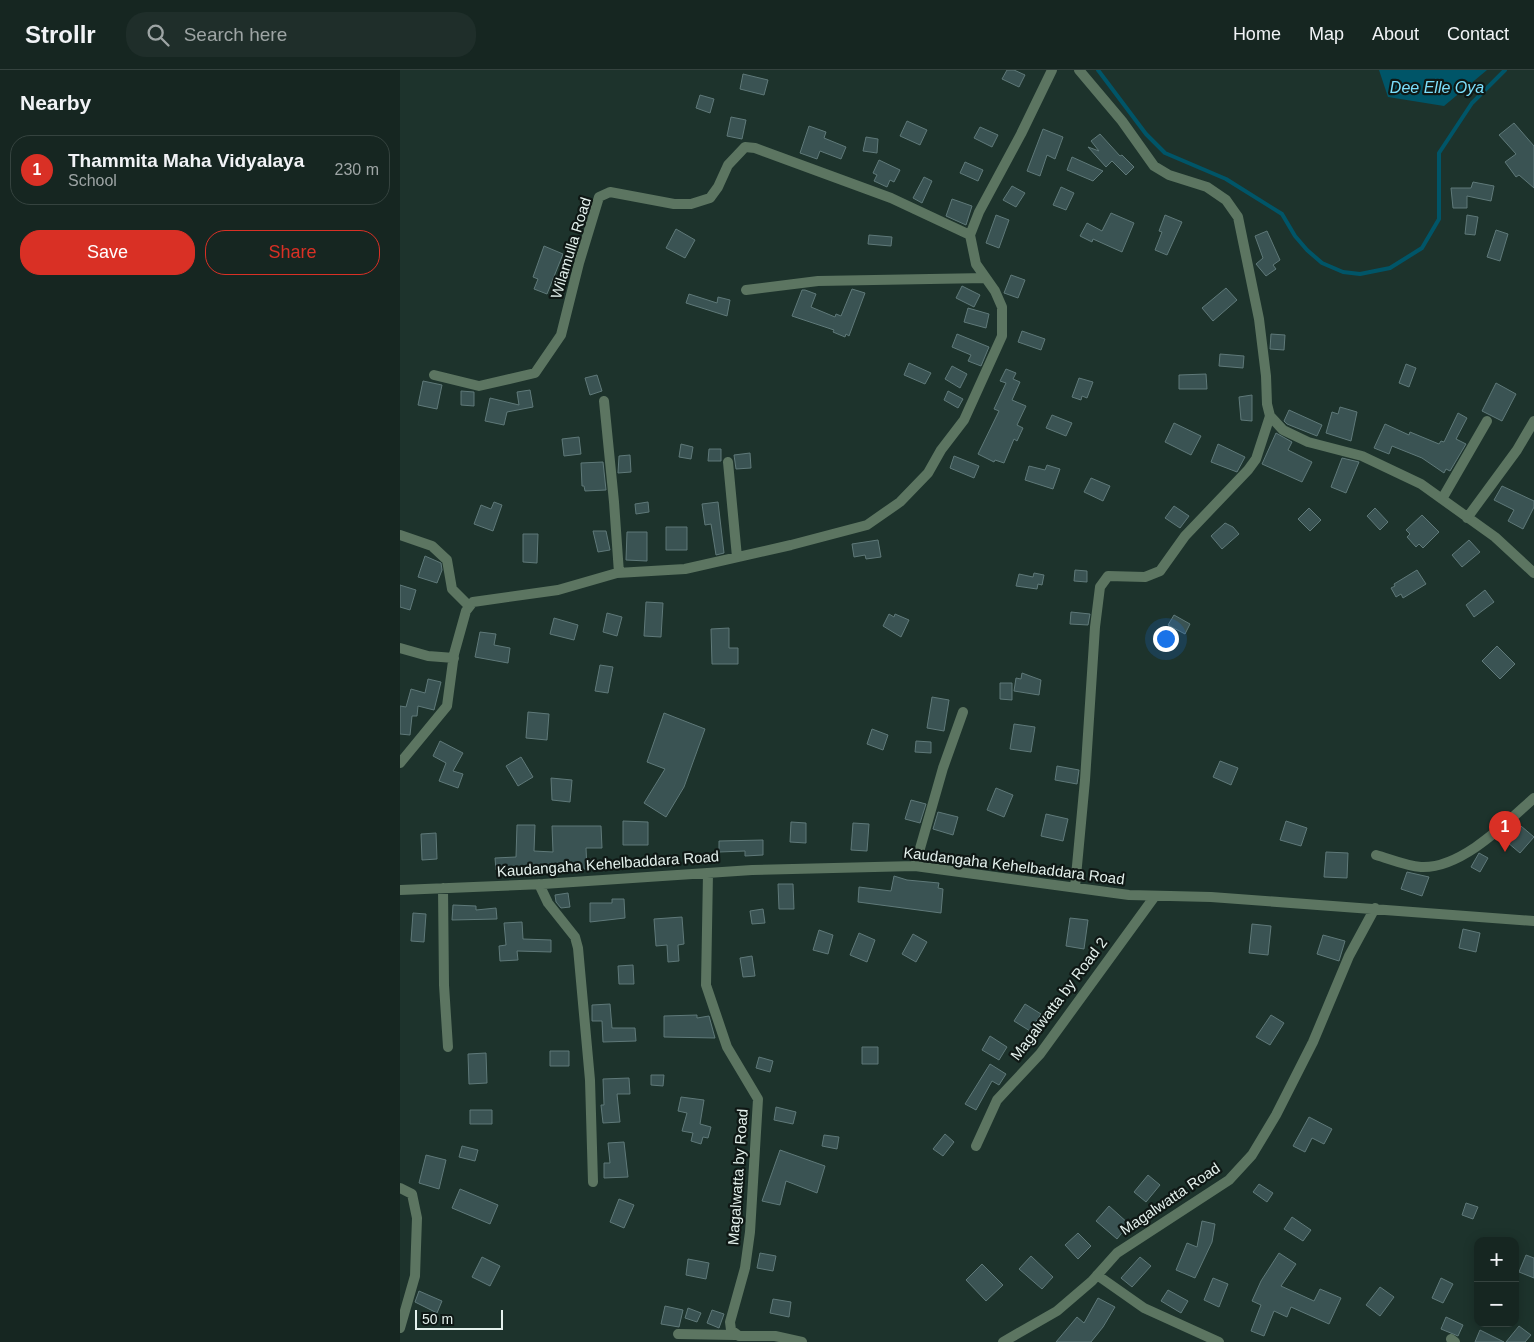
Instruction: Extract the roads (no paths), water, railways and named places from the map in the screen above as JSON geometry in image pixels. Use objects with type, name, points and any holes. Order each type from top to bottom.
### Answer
[{"type":"street","points":[[400,763],[447,706],[454,658],[466,611],[473,602],[558,590],[619,573],[685,569],[867,525],[900,502],[928,473],[941,450],[964,420],[1002,336],[1002,307],[976,264],[970,235],[979,212],[1022,134],[1052,70]]},
{"type":"street","points":[[1079,70],[1122,121],[1154,166],[1169,175],[1207,187],[1226,200],[1238,217],[1259,319],[1266,376],[1267,404],[1270,416],[1283,430],[1308,442],[1362,456],[1421,484],[1495,537],[1534,573]]},
{"type":"street","name":"Wilamulla Road","points":[[434,375],[479,386],[535,373],[561,335],[579,263],[600,198],[610,192],[674,204],[691,204],[710,198],[718,187],[728,165],[745,147],[755,148],[883,195],[970,235]]},
{"type":"street","points":[[746,290],[818,281],[986,278]]},
{"type":"street","points":[[604,401],[619,573]]},
{"type":"street","points":[[1075,887],[1085,780],[1095,627],[1100,587],[1108,576],[1145,577],[1160,571],[1185,536],[1248,470],[1256,459],[1270,416]]},
{"type":"street","points":[[1442,499],[1487,421]]},
{"type":"street","points":[[1467,518],[1517,450],[1534,421]]},
{"type":"street","points":[[728,462],[736,557]]},
{"type":"street","points":[[400,534],[432,546],[447,560],[452,589],[469,606]]},
{"type":"street","points":[[400,648],[428,656],[454,658]]},
{"type":"street","points":[[915,866],[943,768],[963,712]]},
{"type":"street","points":[[1376,855],[1420,867],[1442,865],[1482,840],[1534,798]]},
{"type":"street","name":"Kaudangaha Kehelbaddara Road","points":[[400,890],[539,884],[708,872],[915,866],[1129,896],[1211,897],[1534,921]]},
{"type":"street","name":"Magalwatta by Road","points":[[708,872],[706,985],[726,1047],[758,1099],[750,1232],[745,1268],[730,1322],[731,1330],[735,1335]]},
{"type":"street","points":[[539,884],[548,903],[575,937],[578,948],[590,1080],[593,1182]]},
{"type":"street","points":[[443,888],[444,985],[448,1047]]},
{"type":"street","name":"Magalwatta by Road 2","points":[[976,1146],[997,1100],[1040,1054],[1155,896]]},
{"type":"street","name":"Magalwatta Road","points":[[1003,1342],[1057,1311],[1097,1275],[1117,1252],[1229,1180],[1252,1155],[1276,1115],[1312,1042],[1349,956],[1375,908]]},
{"type":"street","points":[[400,1188],[412,1194],[417,1218],[415,1276],[400,1328]]},
{"type":"street","points":[[1097,1275],[1144,1308],[1219,1342]]},
{"type":"street","points":[[678,1334],[775,1336],[802,1342]]},
{"type":"water","name":"Dee Elle Oya","points":[[1379,70],[1487,70],[1444,106],[1388,97]]},
{"type":"waterway","points":[[1098,70],[1146,134],[1165,153],[1226,179],[1282,214],[1295,236],[1322,263],[1343,272],[1360,274],[1390,268],[1422,248],[1439,219],[1439,153],[1472,103],[1505,70]]},
{"type":"place","name":"Thammita Maha Vidyalaya","points":[[1505,852]]}]
